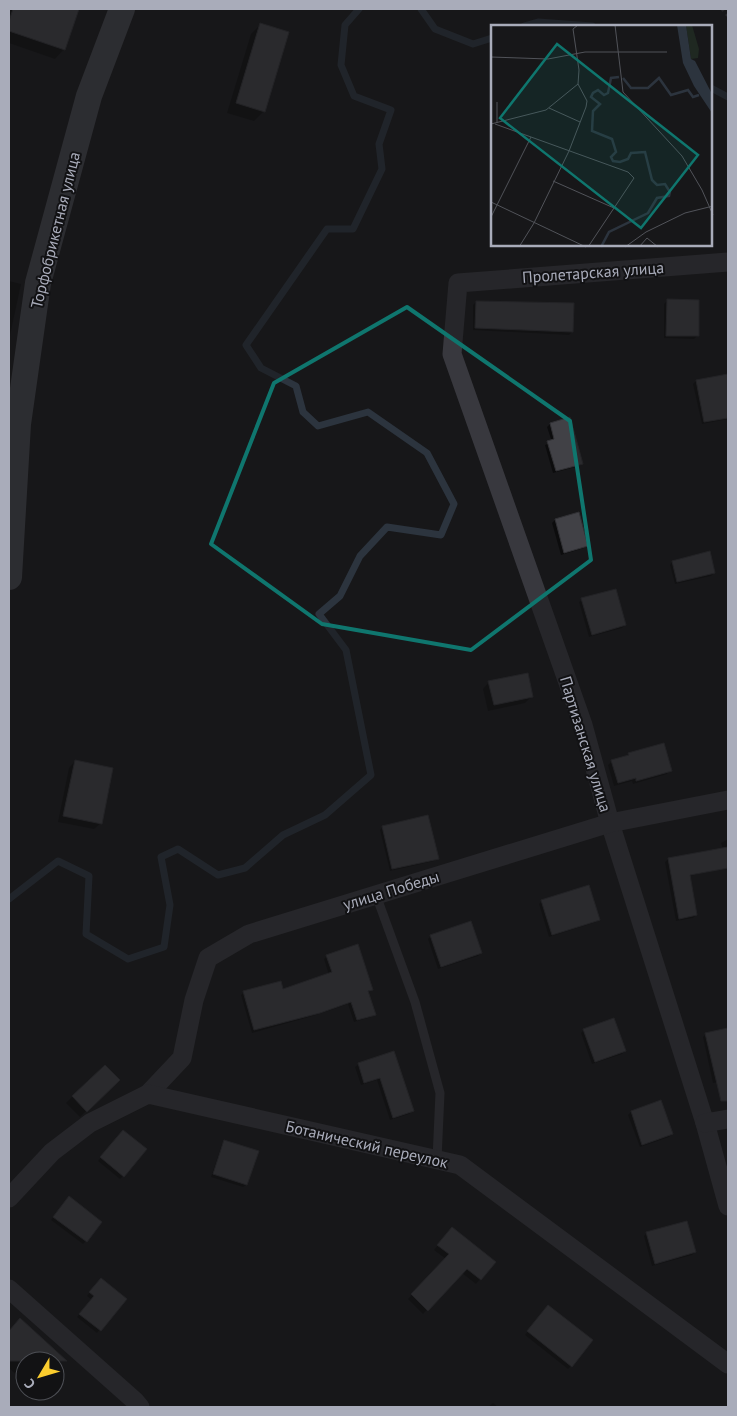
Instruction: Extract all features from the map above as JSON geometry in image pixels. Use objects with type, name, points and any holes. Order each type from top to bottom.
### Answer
[{"type":"street","name":"Торфобрикетная улица","points":[[9,577],[18,424],[38,283],[89,96],[122,9]]},
{"type":"street","name":"Пролетарская улица","points":[[458,283],[728,262]]},
{"type":"street","name":"Партизанская улица","points":[[458,283],[452,354],[583,725],[610,823],[705,1123],[728,1206]]},
{"type":"street","name":"улица Победы","points":[[148,1094],[182,1058],[194,1000],[208,958],[249,934],[610,823],[728,800]]},
{"type":"street","points":[[9,1198],[52,1152],[90,1123],[148,1094]]},
{"type":"street","name":"Ботанический переулок","points":[[148,1094],[460,1165],[728,1364]]},
{"type":"street","points":[[705,1123],[728,1119]]},
{"type":"street","points":[[9,1289],[140,1407]]},
{"type":"lane","points":[[376,895],[415,1002],[440,1094],[437,1160]]},
{"type":"path","points":[[722,9],[728,16]]},
{"type":"highlighted area","points":[[407,307],[570,421],[591,560],[471,650],[322,624],[211,544],[274,383]]},
{"type":"building","points":[[13,9],[79,9],[65,50],[9,31],[9,21]]},
{"type":"building","points":[[260,23],[289,32],[265,112],[236,103]]},
{"type":"building","points":[[667,299],[699,300],[699,336],[666,336]]},
{"type":"building","points":[[476,301],[574,303],[573,332],[475,328]]},
{"type":"building","points":[[728,374],[728,418],[704,422],[696,380]]},
{"type":"building","points":[[570,417],[583,464],[556,471],[547,441],[554,439],[550,423]]},
{"type":"building","points":[[579,512],[588,546],[564,553],[555,519]]},
{"type":"building","points":[[710,551],[715,573],[677,582],[672,561]]},
{"type":"building","points":[[616,589],[626,625],[592,635],[581,598]]},
{"type":"building","points":[[528,673],[533,697],[494,705],[488,681]]},
{"type":"building","points":[[664,743],[672,771],[636,781],[636,778],[618,783],[611,760]]},
{"type":"building","points":[[75,760],[113,768],[102,824],[63,816]]},
{"type":"building","points":[[428,815],[439,859],[392,869],[382,826]]},
{"type":"building","points":[[728,847],[728,868],[690,875],[697,915],[679,919],[668,858]]},
{"type":"building","points":[[589,885],[600,920],[552,935],[541,900]]},
{"type":"building","points":[[471,921],[482,953],[441,967],[430,935]]},
{"type":"building","points":[[358,944],[373,990],[368,991],[376,1015],[357,1020],[351,1002],[320,1013],[254,1030],[243,991],[281,981],[283,989],[332,972],[326,955]]},
{"type":"building","points":[[614,1018],[626,1051],[595,1062],[583,1029]]},
{"type":"building","points":[[728,1028],[728,1101],[721,1101],[705,1033]]},
{"type":"building","points":[[394,1051],[414,1111],[393,1118],[380,1078],[364,1083],[358,1063]]},
{"type":"building","points":[[105,1065],[120,1080],[87,1112],[72,1096]]},
{"type":"building","points":[[661,1100],[673,1134],[642,1145],[631,1111]]},
{"type":"building","points":[[123,1130],[147,1149],[124,1177],[100,1157]]},
{"type":"building","points":[[224,1140],[259,1151],[247,1185],[213,1174]]},
{"type":"building","points":[[69,1196],[102,1222],[87,1242],[53,1217]]},
{"type":"building","points":[[687,1221],[696,1252],[655,1264],[646,1232]]},
{"type":"building","points":[[452,1227],[496,1262],[481,1280],[467,1269],[428,1311],[411,1294],[449,1254],[437,1245]]},
{"type":"building","points":[[101,1278],[127,1299],[101,1331],[79,1314],[94,1296],[89,1292]]},
{"type":"building","points":[[548,1305],[593,1340],[572,1367],[527,1331]]},
{"type":"building","points":[[20,1318],[56,1351],[15,1351],[15,1361],[9,1361],[9,1331]]},
{"type":"waterway","points":[[9,899],[58,861],[89,876],[86,934],[128,959],[164,947],[170,905],[161,857],[178,849],[218,875],[245,868],[283,835],[325,815],[371,775],[346,650],[319,614],[340,596],[360,556],[387,527],[441,535],[454,504],[427,453],[368,412],[318,426],[303,412],[296,386],[261,368],[246,345],[327,229],[353,229],[382,169],[379,144],[391,110],[354,96],[341,65],[345,25],[359,9]]},
{"type":"waterway","points":[[421,9],[435,29],[473,44],[491,38]]},
{"type":"waterway","points":[[528,25],[538,22],[578,25]]},
{"type":"waterway","points":[[712,89],[728,97]]}]
